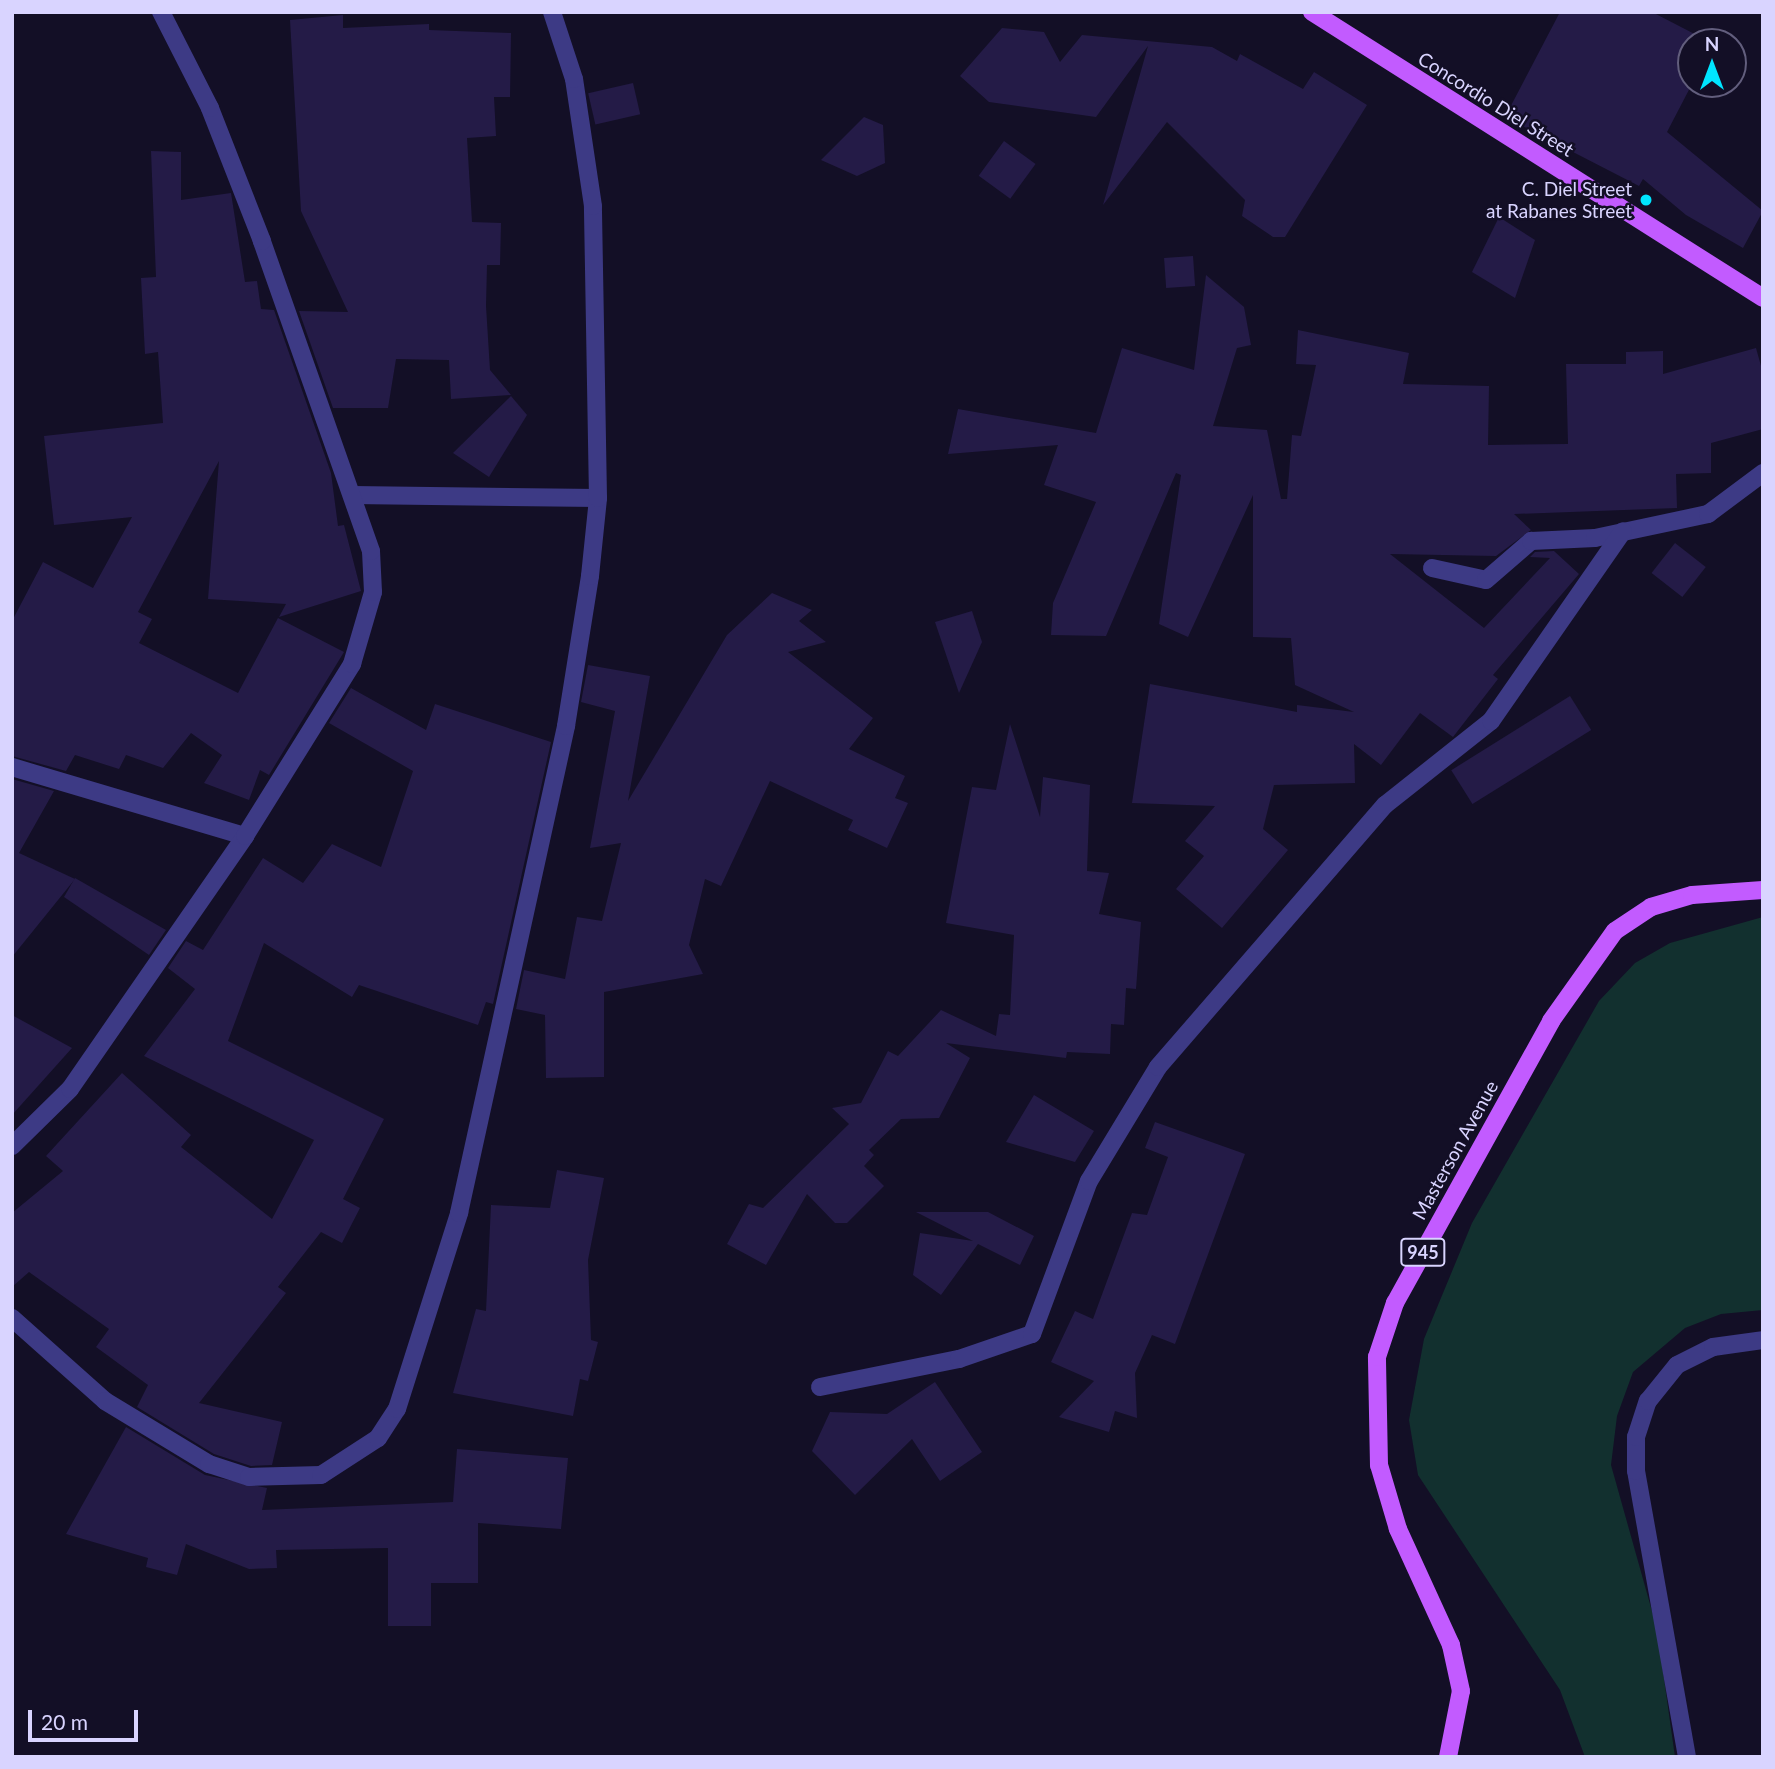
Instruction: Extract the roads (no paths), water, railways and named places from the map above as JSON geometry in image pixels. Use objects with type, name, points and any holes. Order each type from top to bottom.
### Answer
[{"type":"main road","name":"Concordio Diel Street","points":[[1312,12],[1763,298]]},
{"type":"main road","name":"Masterson Avenue","points":[[1448,1757],[1461,1691],[1451,1645],[1398,1529],[1379,1465],[1377,1357],[1395,1303],[1550,1021],[1615,932],[1651,908],[1692,895],[1763,890]]},
{"type":"street","points":[[12,1146],[70,1089],[245,836],[327,708],[363,632],[373,592],[371,551],[352,495],[210,108],[161,12]]},
{"type":"street","points":[[12,1318],[105,1401],[209,1464],[249,1477],[321,1475],[378,1438],[397,1409],[459,1213],[566,726],[598,498],[593,206],[574,79],[552,12]]},
{"type":"street","points":[[1433,568],[1486,580],[1531,541],[1623,531],[1708,514],[1763,473]]},
{"type":"street","points":[[352,495],[598,498]]},
{"type":"street","points":[[820,1387],[959,1359],[1032,1334],[1089,1181],[1158,1067],[1385,806],[1491,721],[1623,531]]},
{"type":"street","points":[[12,767],[245,836]]},
{"type":"street","points":[[1687,1757],[1636,1471],[1636,1437],[1648,1401],[1676,1365],[1713,1347],[1763,1340]]},
{"type":"place","name":"C. Diel Street at Rabanes Street","points":[[1646,200]]}]
